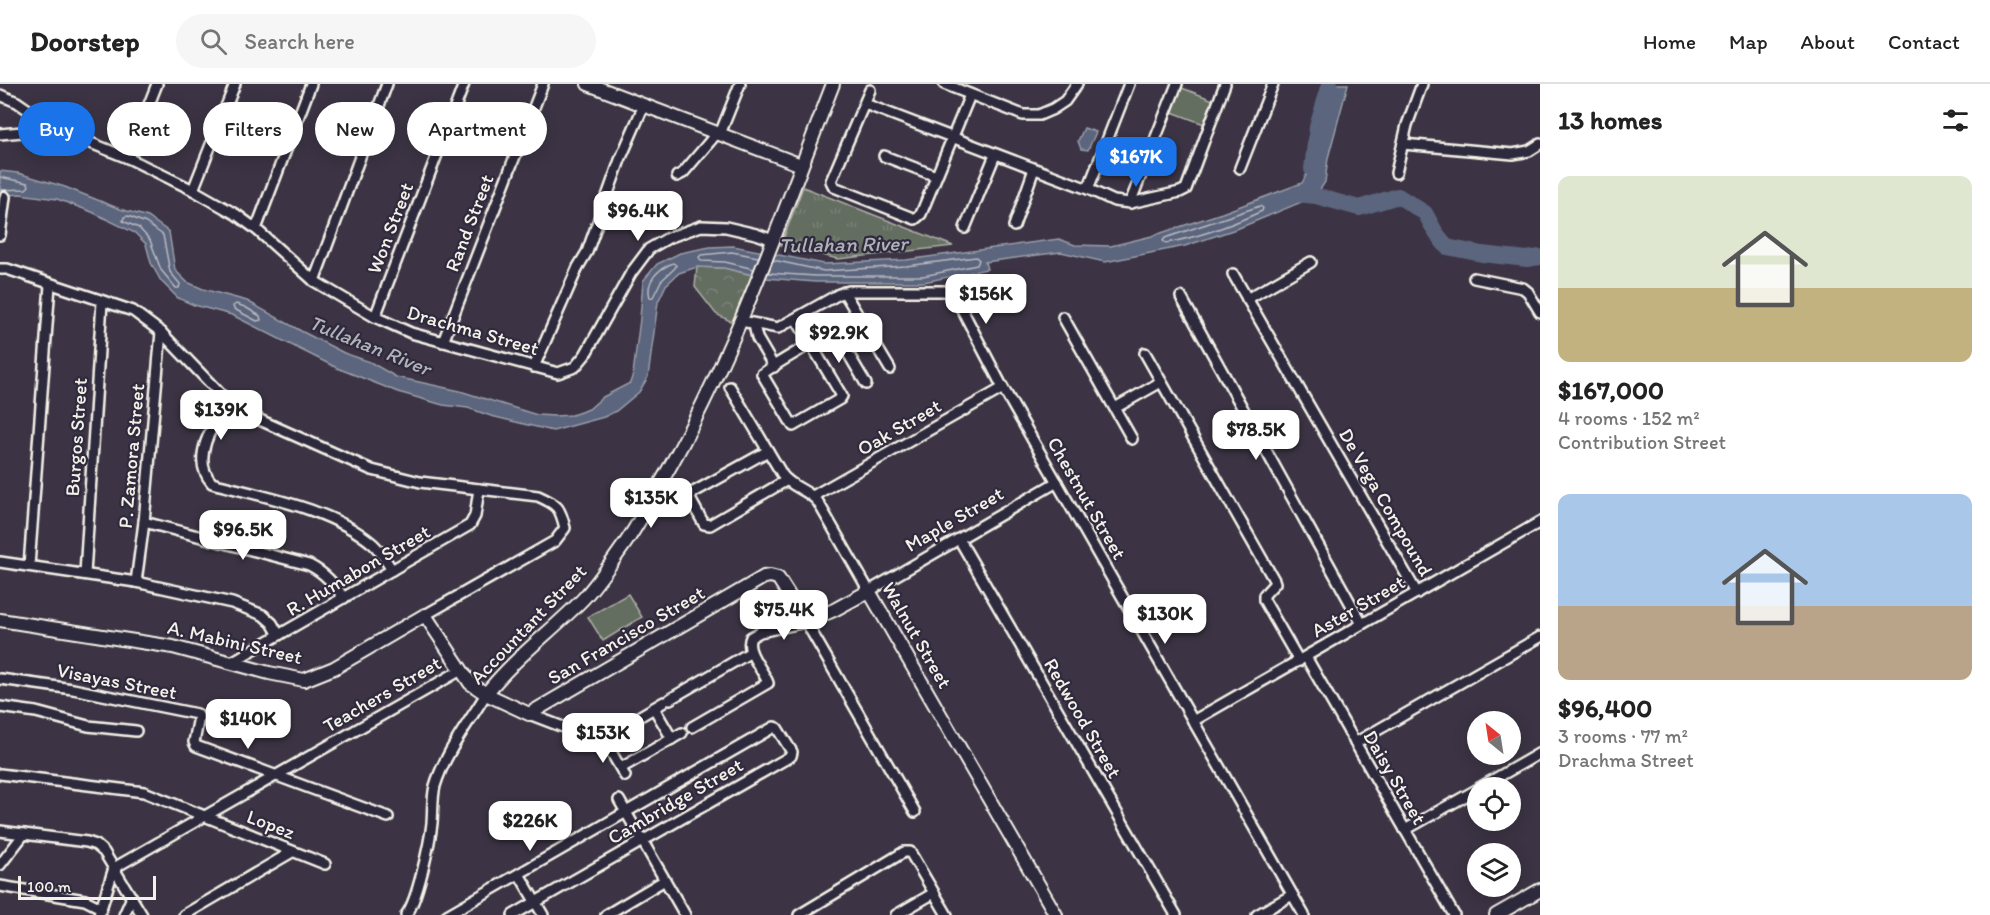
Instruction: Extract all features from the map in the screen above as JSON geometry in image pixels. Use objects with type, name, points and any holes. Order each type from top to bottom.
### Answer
[{"type":"street","points":[[128,158],[157,84]]},
{"type":"street","points":[[193,190],[235,84]]},
{"type":"street","points":[[256,229],[311,84]]},
{"type":"street","points":[[314,281],[387,84]]},
{"type":"street","name":"Won Street","points":[[375,317],[464,84]]},
{"type":"street","name":"Rand Street","points":[[443,342],[543,84]]},
{"type":"street","points":[[588,84],[801,165]]},
{"type":"street","points":[[677,176],[683,173],[718,134],[740,84]]},
{"type":"street","name":"Accountant Street","points":[[406,915],[411,907],[425,860],[432,824],[434,789],[445,760],[486,694],[517,659],[584,598],[626,543],[694,422],[741,321],[833,84]]},
{"type":"street","points":[[944,84],[1023,115],[1039,115],[1053,109],[1065,101],[1077,84]]},
{"type":"street","points":[[1088,189],[1129,84]]},
{"type":"street","points":[[1130,203],[1177,84]]},
{"type":"street","points":[[865,104],[1114,201],[1130,203],[1186,189],[1225,84]]},
{"type":"street","points":[[1240,168],[1273,84]]},
{"type":"street","points":[[1396,173],[1411,113],[1422,84]]},
{"type":"street","points":[[870,90],[831,181],[832,184],[915,219],[919,217],[970,95]]},
{"type":"street","points":[[0,95],[18,103]]},
{"type":"street","points":[[534,367],[578,267],[587,252],[624,151],[644,105]]},
{"type":"street","name":"Drachma Street","points":[[0,134],[18,132]]},
{"type":"street","points":[[1403,144],[1513,154],[1529,151],[1540,144]]},
{"type":"street","name":"Drachma Street","points":[[95,145],[193,190],[256,229],[314,281],[375,317],[411,333],[558,373],[575,367],[585,355],[632,273],[649,249],[668,238],[701,226],[726,227],[756,234],[772,243]]},
{"type":"street","points":[[965,228],[995,155]]},
{"type":"street","points":[[884,156],[936,176]]},
{"type":"street","points":[[1014,226],[1034,169]]},
{"type":"street","points":[[0,235],[5,198]]},
{"type":"street","points":[[1247,299],[1311,262]]},
{"type":"street","points":[[0,269],[7,269],[133,312],[161,332],[229,403],[262,421],[372,470],[420,482],[479,489]]},
{"type":"street","name":"De Vega Compound","points":[[1233,274],[1417,593]]},
{"type":"street","points":[[1474,278],[1519,286],[1528,292],[1540,312]]},
{"type":"street","points":[[29,566],[50,285]]},
{"type":"street","name":"Chestnut Street","points":[[844,292],[944,291],[949,292],[957,300],[1003,388],[1304,915]]},
{"type":"street","points":[[741,321],[778,328],[844,292],[890,369]]},
{"type":"street","points":[[1181,297],[1362,624]]},
{"type":"street","name":"Burgos Street","points":[[85,574],[102,302]]},
{"type":"street","points":[[796,320],[811,345],[842,398],[794,426],[762,376],[774,367],[811,345],[835,331],[860,317]]},
{"type":"street","points":[[1063,317],[1132,439]]},
{"type":"street","points":[[754,325],[757,338],[774,367]]},
{"type":"street","points":[[835,331],[866,384]]},
{"type":"street","name":"P. Zamora Street","points":[[136,582],[144,522],[161,332]]},
{"type":"street","points":[[1115,408],[1161,382],[1145,353]]},
{"type":"street","name":"Daisy Street","points":[[1161,382],[1274,580],[1275,583],[1264,595],[1264,600],[1355,743],[1454,915]]},
{"type":"street","name":"Walnut Street","points":[[730,387],[786,480],[813,496],[1056,915]]},
{"type":"street","name":"Oak Street","points":[[813,496],[1003,388]]},
{"type":"street","points":[[229,403],[218,417],[207,439],[202,463],[204,475],[212,483],[280,501],[348,526],[374,545],[392,570]]},
{"type":"street","points":[[768,451],[692,493],[690,499],[704,524],[710,525],[786,480]]},
{"type":"street","name":"Maple Street","points":[[806,622],[834,610],[1057,482]]},
{"type":"street","name":"A. Mabini Street","points":[[0,620],[173,647],[304,680],[334,668],[555,541],[565,528],[562,515],[554,503],[538,496],[479,489]]},
{"type":"street","name":"R. Humabon Street","points":[[230,663],[470,525],[475,516],[479,489]]},
{"type":"street","points":[[144,522],[309,565],[330,579],[344,598]]},
{"type":"street","name":"Aster Street","points":[[1193,721],[1540,522]]},
{"type":"street","name":"Redwood Street","points":[[958,539],[1176,915]]},
{"type":"street","points":[[0,562],[136,582],[247,608],[263,615],[272,623],[279,635]]},
{"type":"street","name":"San Francisco Street","points":[[529,714],[764,577],[775,576],[782,583],[806,622]]},
{"type":"street","points":[[425,615],[470,683],[486,694],[529,714],[589,737],[603,738],[751,652]]},
{"type":"street","points":[[692,727],[768,683],[751,652],[749,640],[754,635],[806,622],[915,812]]},
{"type":"street","points":[[1355,743],[1540,637]]},
{"type":"street","name":"Teachers Street","points":[[114,868],[461,669]]},
{"type":"street","name":"Visayas Street","points":[[0,679],[73,689],[196,714],[199,717],[195,744],[276,775]]},
{"type":"street","points":[[0,707],[36,712],[88,726],[136,731]]},
{"type":"street","points":[[654,708],[672,739]]},
{"type":"street","name":"Cambridge Street","points":[[513,915],[792,754],[776,727],[627,813]]},
{"type":"street","points":[[603,738],[623,772],[682,733]]},
{"type":"street","points":[[1497,777],[1540,753]]},
{"type":"street","name":"Lopez","points":[[0,774],[144,792],[324,864]]},
{"type":"street","points":[[276,775],[388,816]]},
{"type":"street","points":[[1405,830],[1467,794]]},
{"type":"street","points":[[619,800],[685,915]]},
{"type":"street","points":[[447,915],[627,813]]},
{"type":"street","points":[[0,831],[96,845],[104,852],[142,915]]},
{"type":"street","points":[[0,865],[24,834]]},
{"type":"street","points":[[184,915],[292,852]]},
{"type":"street","points":[[800,915],[904,852],[910,852],[947,915]]},
{"type":"street","points":[[0,886],[85,900],[100,911],[114,868]]},
{"type":"street","points":[[519,874],[543,915]]},
{"type":"street","points":[[606,915],[665,880]]},
{"type":"street","points":[[1496,915],[1540,890]]},
{"type":"street","points":[[896,915],[934,893]]},
{"type":"street","points":[[1257,915],[1292,895]]},
{"type":"street","points":[[124,915],[132,897]]},
{"type":"green space","points":[[1182,88],[1213,100],[1204,124],[1172,112]]},
{"type":"green space","points":[[803,187],[953,246],[838,259],[781,245]]},
{"type":"green space","points":[[697,267],[724,268],[752,275],[732,322],[716,314],[695,287]]},
{"type":"green space","points":[[628,594],[642,617],[603,641],[588,617]]},
{"type":"water","points":[[1330,84],[1348,84],[1328,158],[1325,182],[1316,196],[1239,228],[1185,246],[1105,262],[1061,252],[985,262],[987,269],[924,282],[815,282],[766,278],[724,268],[697,267],[679,273],[666,285],[658,302],[648,377],[639,392],[616,411],[604,417],[553,431],[398,392],[337,368],[232,315],[194,305],[178,298],[161,281],[151,263],[146,244],[135,233],[92,212],[57,199],[20,194],[0,196],[0,171],[18,173],[65,187],[120,209],[148,217],[169,232],[175,270],[187,282],[203,289],[247,301],[344,353],[370,362],[396,377],[460,391],[537,415],[572,415],[589,409],[603,397],[630,383],[633,374],[643,281],[657,264],[680,253],[710,247],[733,246],[824,264],[906,260],[1059,239],[1075,245],[1111,246],[1152,236],[1302,183],[1312,164]]},
{"type":"water","points":[[1084,128],[1096,132],[1088,150],[1081,149],[1078,141]]},
{"type":"waterway","name":"Tullahan River","points":[[1312,169],[1317,127],[1330,84]]},
{"type":"waterway","points":[[1296,194],[1316,196],[1359,208],[1398,196],[1425,213],[1447,247],[1527,259],[1540,257]]}]
